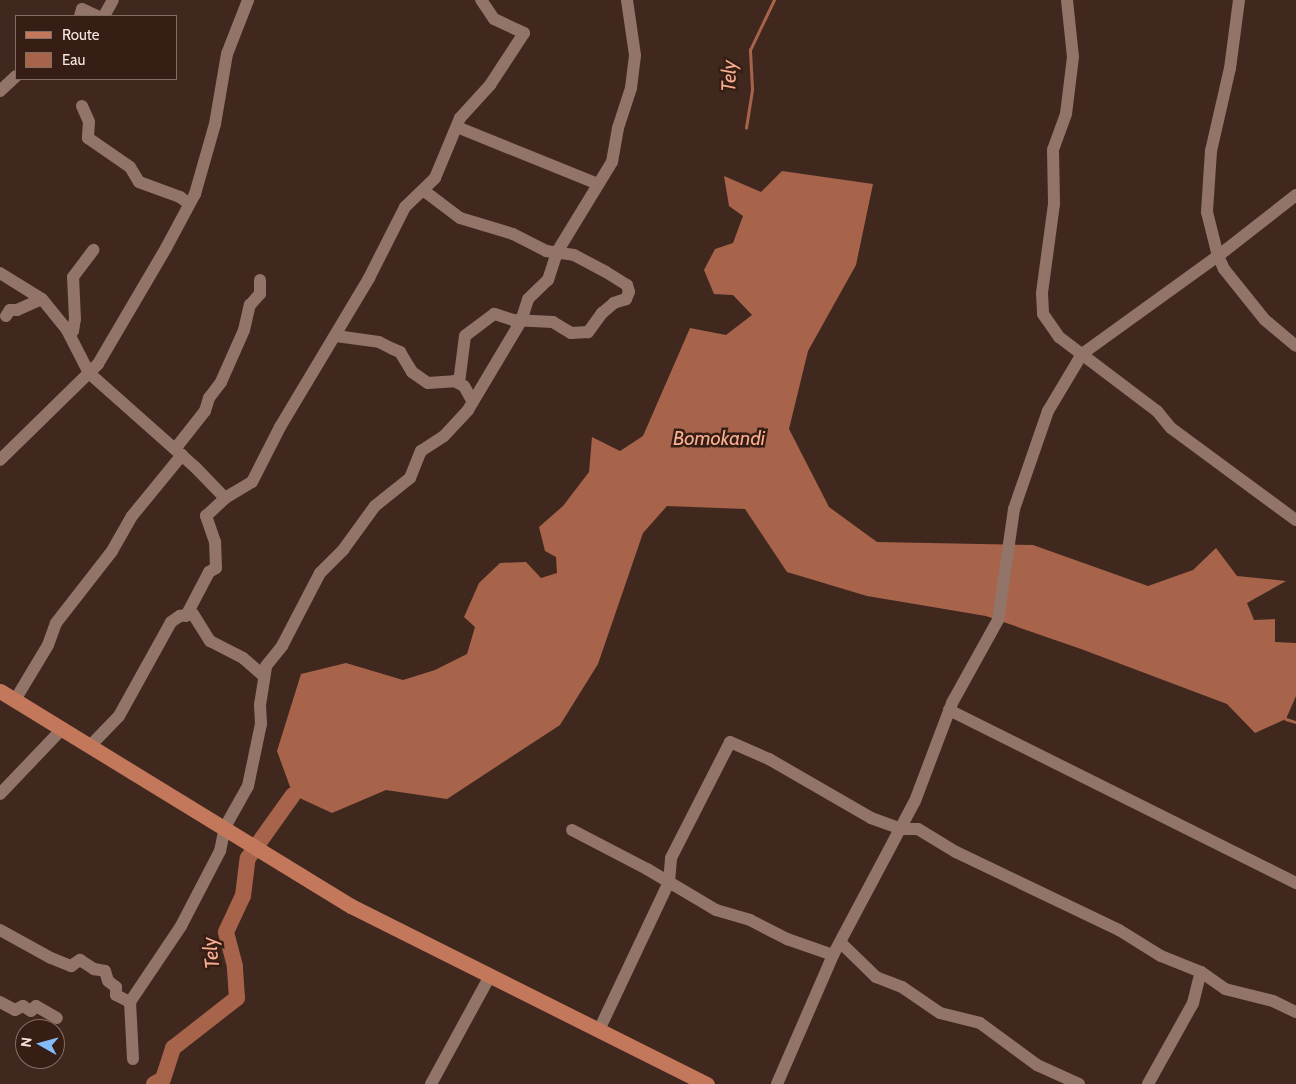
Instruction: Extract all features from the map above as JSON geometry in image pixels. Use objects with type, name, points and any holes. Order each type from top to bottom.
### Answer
[{"type":"main road","points":[[0,691],[351,906],[707,1084]]},
{"type":"street","points":[[105,15],[114,0]]},
{"type":"street","points":[[0,460],[89,373],[131,312],[189,204],[215,124],[227,54],[248,0]]},
{"type":"street","points":[[186,616],[209,572],[216,568],[215,542],[206,516],[225,498],[252,482],[280,426],[336,336],[405,207],[435,178],[460,118],[490,85],[524,32],[494,19],[481,0]]},
{"type":"street","points":[[133,1059],[130,1002],[181,926],[231,832],[248,786],[261,724],[266,666],[282,646],[320,573],[343,550],[375,506],[410,478],[421,451],[444,436],[473,402],[521,321],[528,299],[548,280],[557,252],[612,162],[618,128],[631,88],[635,46],[627,0]]},
{"type":"street","points":[[1067,0],[1073,56],[1066,114],[1053,150],[1054,204],[1042,300],[1043,314],[1049,326],[1082,354],[1157,410],[1171,428],[1296,520]]},
{"type":"street","points":[[1239,0],[1230,68],[1207,177],[1207,212],[1218,256],[1251,305],[1280,335],[1296,346]]},
{"type":"street","points":[[80,15],[82,9],[95,15]]},
{"type":"street","points":[[0,91],[15,77]]},
{"type":"street","points":[[82,106],[89,122],[88,138],[130,166],[140,176],[180,197],[189,204]]},
{"type":"street","points":[[457,127],[598,184]]},
{"type":"street","points":[[423,190],[460,218],[557,252],[574,255],[627,286],[629,292],[626,299],[614,303],[602,313],[588,332],[571,333],[553,322],[521,321],[494,314],[465,336],[459,383]]},
{"type":"street","points":[[776,1084],[833,955],[901,829],[949,710],[998,620],[1011,545],[1014,509],[1048,410],[1082,354],[1218,256],[1296,195]]},
{"type":"street","points":[[67,330],[73,331],[75,319],[73,277],[93,250]]},
{"type":"street","points":[[0,273],[42,299],[67,330],[89,373],[178,452],[225,498]]},
{"type":"street","points":[[16,700],[48,645],[56,622],[112,551],[132,516],[205,411],[209,398],[221,382],[244,330],[250,305],[260,294],[260,280]]},
{"type":"street","points":[[6,316],[10,310],[17,310],[42,299]]},
{"type":"street","points":[[336,336],[379,342],[400,352],[412,372],[428,383],[441,380],[459,383],[471,393],[473,402]]},
{"type":"street","points":[[91,745],[119,716],[171,622],[186,616],[193,614],[210,641],[243,658],[264,676]]},
{"type":"street","points":[[949,710],[1296,884]]},
{"type":"street","points":[[0,794],[63,728]]},
{"type":"street","points":[[599,1030],[669,882],[672,858],[730,742],[769,759],[871,818],[901,829],[918,829],[956,852],[1008,874],[1119,930],[1161,956],[1201,972],[1225,989],[1273,1001],[1296,1012]]},
{"type":"street","points":[[572,830],[669,882],[716,910],[750,920],[787,939],[833,955]]},
{"type":"street","points":[[0,930],[51,958],[71,966],[80,960],[94,969],[105,971],[108,981],[116,987],[116,995],[130,1002]]},
{"type":"street","points":[[840,943],[876,976],[902,987],[940,1013],[980,1023],[1037,1065],[1079,1084]]},
{"type":"street","points":[[1148,1084],[1193,1003],[1201,972]]},
{"type":"street","points":[[430,1084],[490,976]]},
{"type":"street","points":[[0,1002],[15,1010],[23,1006],[31,1011],[36,1006],[57,1018]]},
{"type":"water","name":"Bomokandi","points":[[782,171],[873,184],[856,265],[808,351],[789,429],[829,507],[877,542],[1033,545],[1148,586],[1193,570],[1216,548],[1237,576],[1286,581],[1247,603],[1254,620],[1275,619],[1275,642],[1296,643],[1296,696],[1286,719],[1255,733],[1227,704],[1081,649],[986,616],[867,596],[787,572],[745,509],[667,506],[643,533],[598,664],[560,725],[447,799],[386,790],[332,813],[293,795],[277,751],[301,674],[346,663],[403,680],[435,670],[467,654],[475,627],[464,617],[479,583],[500,563],[526,562],[541,578],[557,573],[556,557],[545,551],[539,527],[563,506],[589,472],[592,437],[620,451],[643,436],[690,328],[726,335],[752,315],[733,295],[714,294],[704,270],[715,249],[733,243],[743,216],[729,206],[724,176],[761,192]]},
{"type":"waterway","name":"Tely","points":[[746,128],[752,89],[750,50],[774,0]]},
{"type":"waterway","points":[[1286,719],[1296,722]]},
{"type":"waterway","name":"Tely","points":[[154,1084],[163,1079],[173,1048],[237,998],[235,966],[226,932],[243,896],[248,858],[293,795]]},
{"type":"waterway","name":"Tely","points":[[163,1079],[166,1084]]}]
